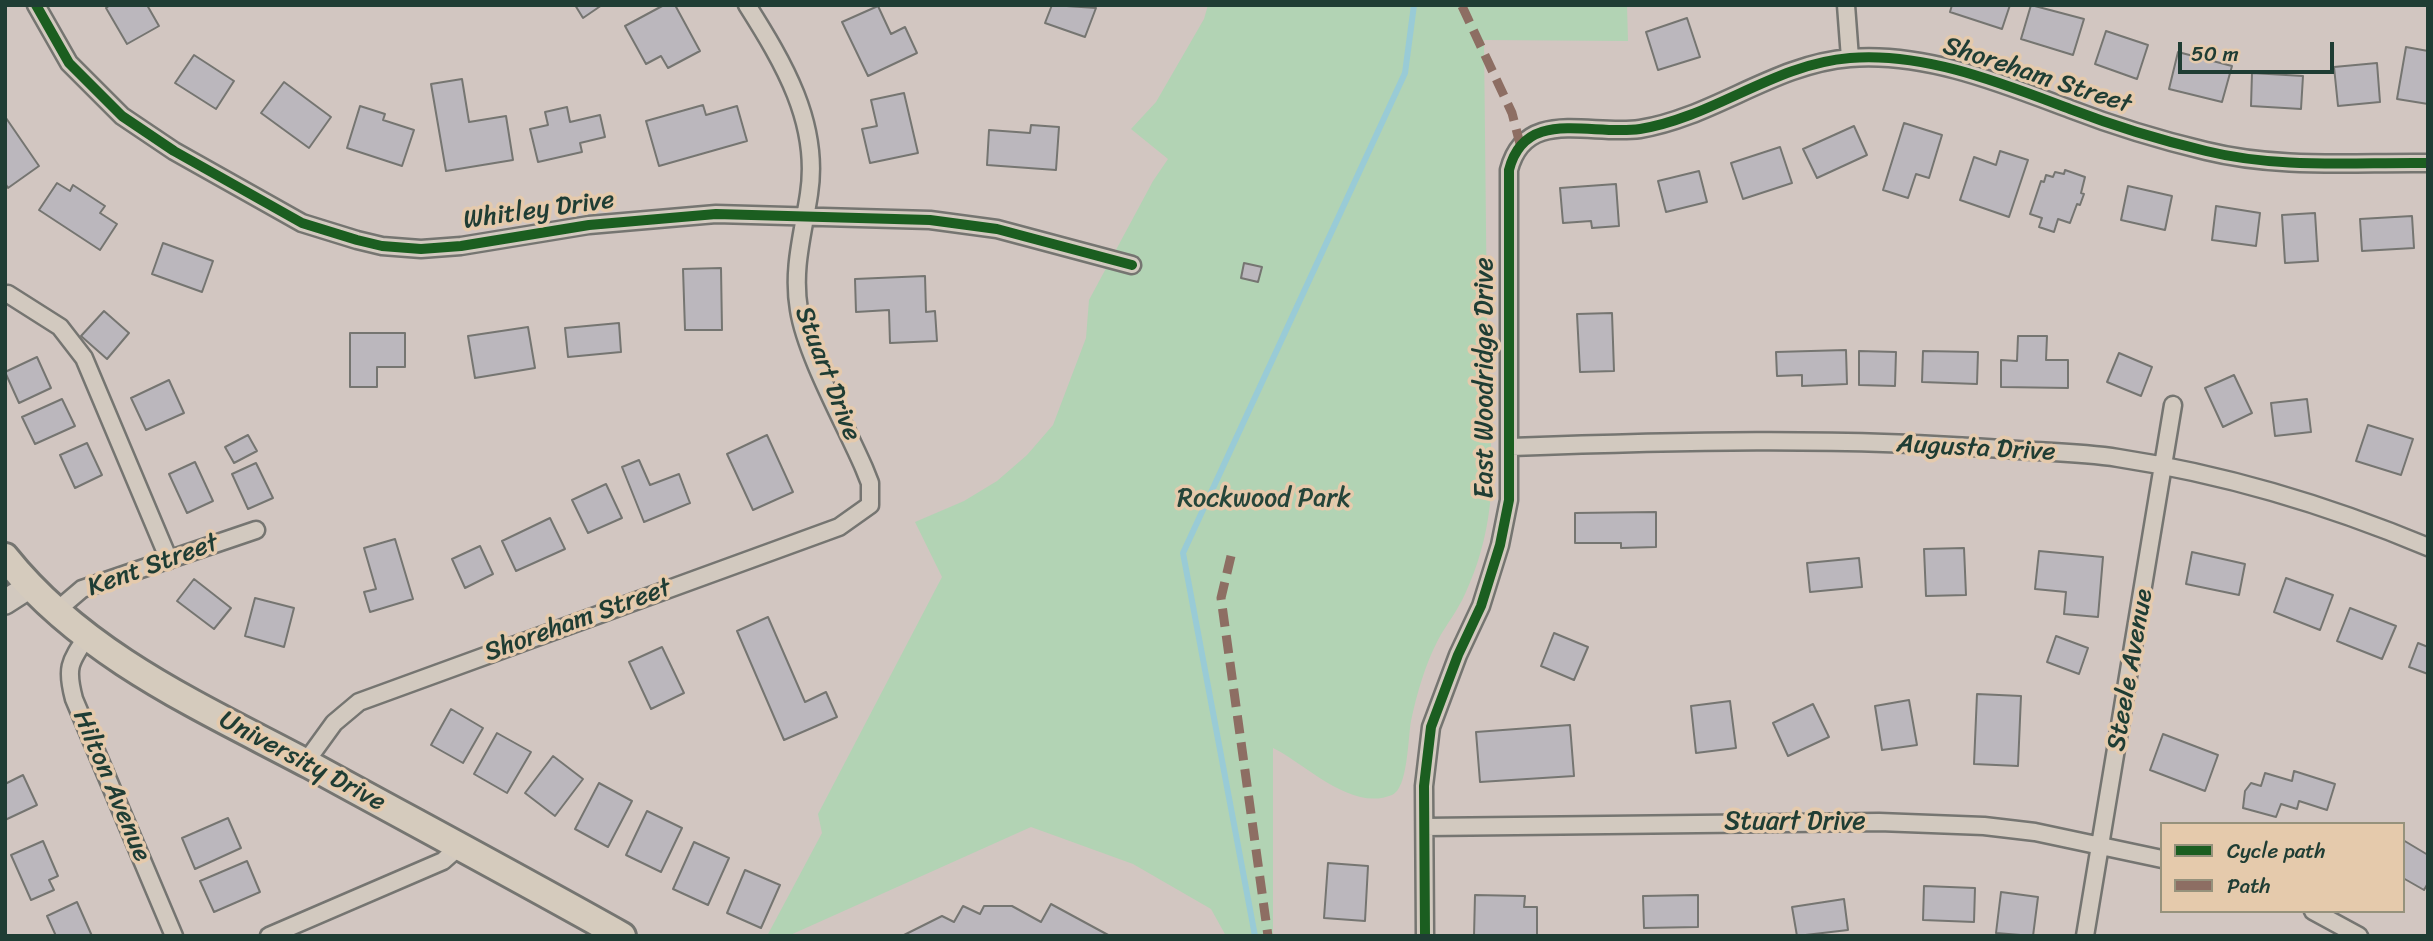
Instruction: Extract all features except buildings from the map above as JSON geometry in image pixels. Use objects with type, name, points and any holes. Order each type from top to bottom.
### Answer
[{"type":"main road","name":"University Drive","points":[[5,557],[55,612],[87,637],[187,700],[622,936]]},
{"type":"main road","points":[[569,906],[602,936]]},
{"type":"street","name":"Whitley Drive","points":[[36,5],[69,63],[122,116],[174,152],[302,223],[382,246],[421,249],[461,246],[567,228],[716,214],[930,220],[997,229],[1132,265]]},
{"type":"street","name":"Stuart Drive","points":[[747,5],[788,75],[804,115],[811,157],[809,194],[796,254],[799,312],[817,362],[870,483],[870,505]]},
{"type":"street","points":[[1846,5],[1850,58]]},
{"type":"street","name":"Shoreham Street","points":[[1520,144],[1528,135],[1548,130],[1640,129],[1675,120],[1709,108],[1777,76],[1850,58],[1926,64],[1989,80],[2151,136],[2210,152],[2311,164],[2428,163]]},
{"type":"street","name":"East Woodridge Drive","points":[[1425,936],[1425,757],[1431,727],[1481,606],[1500,545],[1509,500],[1509,170],[1513,153],[1520,144]]},
{"type":"street","points":[[8,293],[60,327],[84,358],[169,560]]},
{"type":"street","name":"Steele Avenue","points":[[2085,936],[2173,405]]},
{"type":"street","name":"Augusta Drive","points":[[1511,447],[1782,441],[1944,444],[2115,457],[2163,465],[2307,503],[2428,547]]},
{"type":"street","name":"Shoreham Street","points":[[305,763],[344,712],[368,699],[839,527],[870,505]]},
{"type":"street","name":"Kent Street","points":[[55,612],[82,589],[256,530]]},
{"type":"street","points":[[5,602],[30,586]]},
{"type":"street","name":"Hilton Avenue","points":[[87,637],[71,659],[68,676],[74,699],[174,936]]},
{"type":"street","name":"Stuart Drive","points":[[1425,827],[1879,822],[1983,826],[2101,845],[2160,859]]},
{"type":"street","points":[[269,936],[443,861],[460,846]]},
{"type":"street","points":[[2317,913],[2360,936]]},
{"type":"green space","name":"Rockwood Park","points":[[1208,5],[1627,5],[1628,41],[1484,40],[1488,418],[1492,463],[1490,508],[1474,573],[1462,600],[1438,640],[1422,679],[1411,721],[1401,783],[1392,795],[1376,799],[1361,797],[1330,784],[1273,748],[1273,936],[1226,936],[1211,909],[1133,864],[1031,827],[788,936],[767,936],[822,833],[818,814],[942,577],[915,522],[964,501],[997,481],[1027,455],[1053,425],[1086,338],[1089,300],[1153,181],[1168,159],[1131,129],[1156,102],[1204,19]]},
{"type":"waterway","points":[[1255,936],[1183,553],[1405,73],[1414,5]]},
{"type":"marked path","points":[[1462,6],[1512,113],[1520,144]]},
{"type":"marked path","points":[[1231,556],[1221,598],[1268,936]]},
{"type":"cycle path","points":[[36,5],[69,63],[122,116],[174,151],[302,223],[382,246],[421,249],[461,246],[589,225],[716,214],[930,220],[997,229],[1132,265]]},
{"type":"cycle path","points":[[1425,936],[1424,786],[1431,727],[1458,655],[1481,606],[1500,545],[1509,500],[1509,170],[1517,150],[1529,138],[1544,131],[1562,128],[1621,130],[1667,123],[1796,70],[1822,62],[1878,57],[1962,72],[2137,132],[2233,157],[2317,163],[2428,163]]}]
